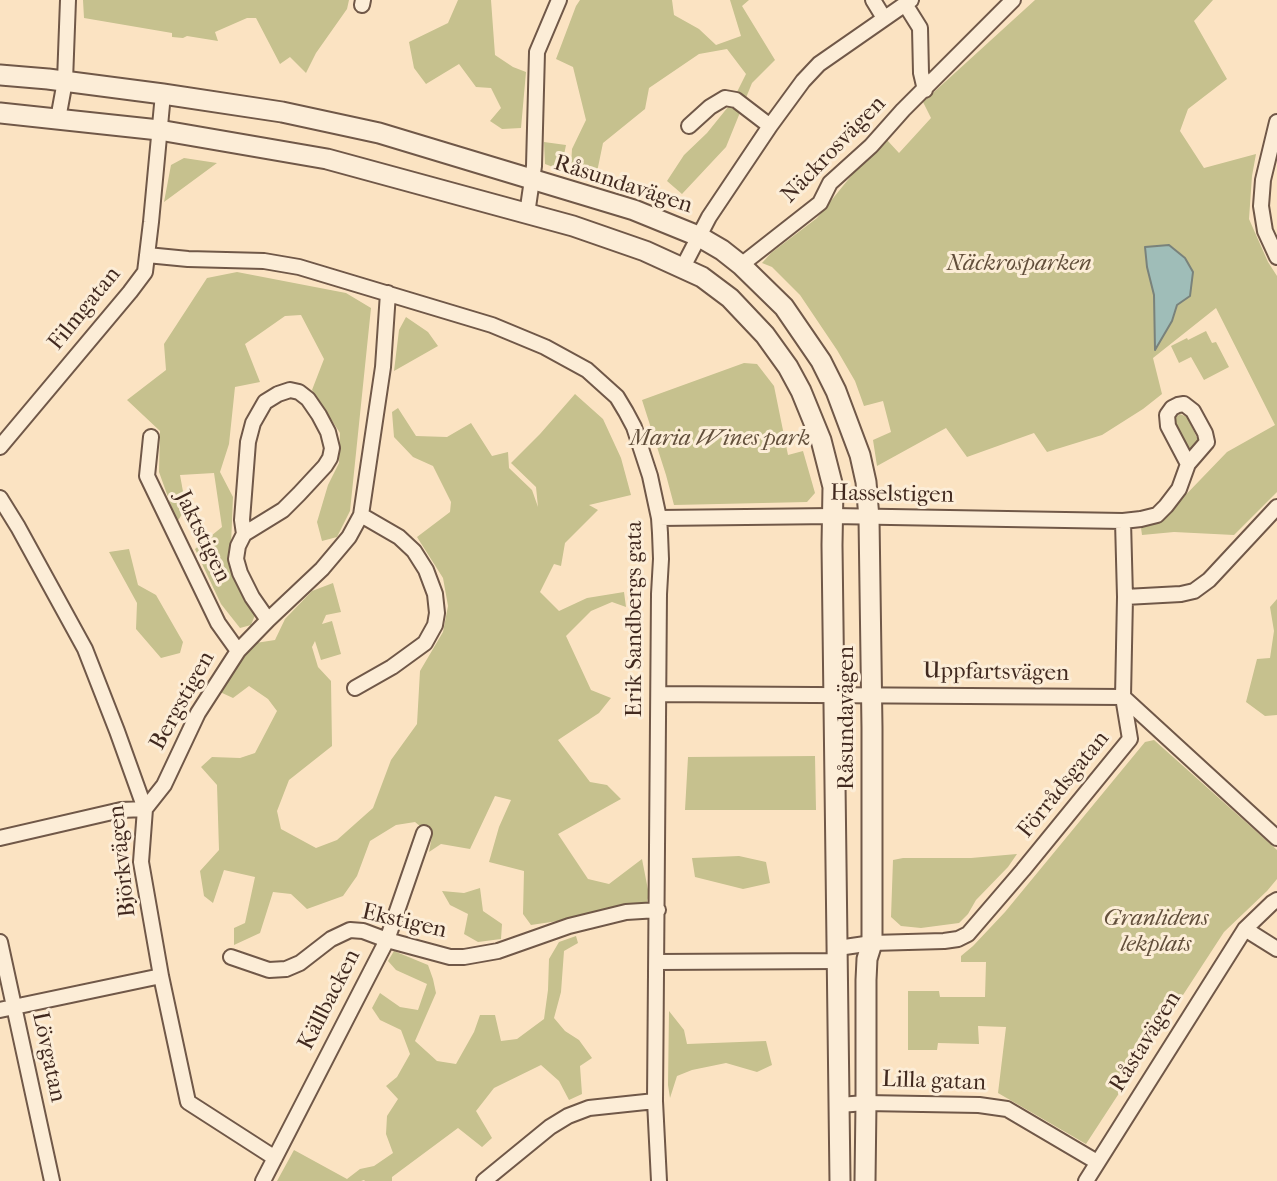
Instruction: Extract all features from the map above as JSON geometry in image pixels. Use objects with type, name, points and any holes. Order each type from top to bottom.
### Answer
[{"type":"street","points":[[58,120],[65,81],[68,0]]},
{"type":"street","points":[[527,214],[534,166],[537,52],[559,0]]},
{"type":"street","points":[[873,0],[884,18]]},
{"type":"street","name":"Näckrosvägen","points":[[741,265],[820,203],[830,183],[871,146],[1013,0]]},
{"type":"street","points":[[682,268],[698,236],[803,81],[819,64],[908,2],[920,28],[921,73],[925,90]]},
{"type":"street","name":"Råsundavägen","points":[[0,75],[65,81],[282,112],[379,134],[634,210],[698,236],[741,265],[785,307],[821,361],[836,391],[860,455],[866,482],[872,695],[872,943],[867,959],[866,979],[865,1181]]},
{"type":"street","name":"Filmgatan","points":[[0,447],[145,272],[163,94]]},
{"type":"street","points":[[689,127],[724,98],[736,100],[770,126]]},
{"type":"street","name":"Råsundavägen","points":[[0,113],[159,130],[327,159],[573,226],[645,251],[702,277],[730,298],[765,335],[801,391],[821,440],[832,478],[840,1181]]},
{"type":"street","points":[[1275,255],[1265,231],[1261,205],[1277,122]]},
{"type":"street","name":"Erik Sandbergs gata","points":[[147,256],[264,261],[299,267],[492,325],[527,338],[587,370],[617,397],[634,427],[650,476],[659,518],[661,559],[655,1101],[659,1181]]},
{"type":"street","name":"Bergstigen","points":[[145,809],[164,785],[198,713],[238,651],[322,569],[349,537],[361,515],[383,367],[388,293]]},
{"type":"street","points":[[244,534],[242,520],[248,442],[253,423],[265,402],[290,390],[299,391],[308,399],[328,432],[332,448],[325,466],[284,510],[244,534],[238,546],[236,559],[240,573],[268,620]]},
{"type":"street","name":"Jaktstigen","points":[[151,437],[146,476],[218,623],[238,651]]},
{"type":"street","points":[[1123,521],[1157,515],[1179,489],[1188,464]]},
{"type":"street","name":"Björkvägen","points":[[0,498],[85,649],[145,809],[141,862],[161,976],[188,1102],[275,1158]]},
{"type":"street","points":[[1125,597],[1181,594],[1194,590],[1209,580],[1277,507]]},
{"type":"street","points":[[355,688],[392,667],[425,643],[435,625],[437,613],[435,594],[426,570],[414,551],[399,537],[361,515]]},
{"type":"street","name":"Hasselstigen","points":[[659,518],[832,516],[1123,521]]},
{"type":"street","name":"Förrådsgatan","points":[[657,962],[838,955],[872,943],[944,941],[968,934],[1130,739],[1123,697],[1123,521]]},
{"type":"street","name":"Uppfartsvägen","points":[[659,694],[1123,697]]},
{"type":"street","points":[[1123,697],[1277,838]]},
{"type":"street","points":[[0,838],[121,810],[145,809]]},
{"type":"street","name":"Källbacken","points":[[263,1181],[387,940],[424,834]]},
{"type":"street","name":"Råstavägen","points":[[1086,1181],[1245,929],[1277,900]]},
{"type":"street","name":"Ekstigen","points":[[231,957],[269,970],[286,969],[300,963],[331,939],[351,930],[363,931],[450,957],[464,957],[498,951],[569,926],[626,912],[658,910]]},
{"type":"street","points":[[1245,929],[1277,950]]},
{"type":"street","name":"Lövgatan","points":[[0,942],[7,1009],[51,1181]]},
{"type":"street","points":[[7,1009],[161,976]]},
{"type":"street","points":[[484,1181],[550,1127],[568,1116],[589,1108],[655,1101]]},
{"type":"street","name":"Lilla gatan","points":[[839,1105],[979,1105],[1007,1109],[1097,1162]]},
{"type":"green space","points":[[83,0],[349,0],[347,9],[316,53],[306,73],[290,57],[280,64],[256,18],[247,18],[215,32],[218,41],[187,36],[172,37],[172,33],[84,18]]},
{"type":"green space","points":[[458,0],[491,0],[495,55],[526,72],[521,128],[502,129],[490,121],[501,108],[491,88],[476,87],[459,64],[426,84],[414,68],[409,42],[448,23]]},
{"type":"green space","points":[[580,0],[672,0],[674,15],[699,29],[716,45],[741,36],[730,0],[749,0],[742,6],[775,60],[752,83],[726,147],[682,194],[667,181],[684,155],[707,133],[732,102],[746,74],[727,49],[699,54],[649,88],[645,109],[603,143],[597,172],[571,166],[572,149],[586,120],[573,67],[556,59]]},
{"type":"green space","name":"Näckrosparken","points":[[1035,0],[1213,0],[1194,21],[1227,79],[1188,109],[1180,131],[1204,168],[1256,154],[1249,219],[1277,276],[1277,492],[1234,535],[1174,532],[1142,535],[1141,528],[1174,507],[1227,452],[1275,425],[1216,308],[1153,358],[1162,394],[1102,435],[1047,452],[1034,433],[967,457],[946,428],[877,466],[873,440],[891,432],[883,401],[864,406],[855,381],[800,295],[772,267],[762,263],[817,218],[864,160],[887,140],[899,153],[931,118],[923,102]]},
{"type":"green space","points":[[544,142],[566,145],[561,170],[545,164]]},
{"type":"green space","points":[[184,158],[217,163],[164,202],[171,165]]},
{"type":"green space","points":[[237,272],[346,293],[371,308],[350,511],[337,537],[322,541],[317,522],[328,485],[339,463],[340,433],[312,390],[324,359],[301,315],[285,316],[245,344],[260,382],[235,387],[229,444],[220,472],[233,497],[230,569],[255,615],[251,625],[240,628],[221,604],[195,549],[222,527],[214,473],[180,475],[186,508],[177,522],[159,472],[160,431],[127,400],[166,370],[164,344],[207,278]]},
{"type":"green space","points":[[406,317],[428,332],[438,346],[394,371],[399,330]]},
{"type":"green space","points":[[1206,331],[1212,343],[1216,342],[1229,367],[1204,380],[1191,357],[1179,363],[1171,346]]},
{"type":"green space","name":"Maria Wines park","points":[[744,363],[757,364],[774,386],[788,455],[803,451],[815,493],[807,502],[674,505],[642,400]]},
{"type":"green space","points":[[575,394],[603,419],[621,458],[631,495],[589,505],[598,510],[565,543],[561,566],[554,564],[540,592],[559,611],[587,598],[624,592],[626,607],[612,602],[591,611],[566,636],[591,690],[611,698],[599,713],[558,740],[590,782],[607,785],[621,799],[558,834],[588,879],[609,884],[642,859],[649,895],[645,908],[531,925],[523,914],[524,871],[489,862],[499,827],[511,800],[495,796],[470,849],[441,844],[429,852],[432,836],[415,822],[396,825],[370,841],[357,876],[343,896],[307,909],[291,894],[273,892],[260,933],[234,945],[234,928],[245,923],[255,877],[224,870],[213,903],[204,896],[200,871],[219,850],[217,785],[201,767],[212,757],[240,758],[255,753],[277,711],[268,699],[249,686],[233,698],[220,692],[249,644],[275,640],[285,619],[312,591],[333,583],[341,612],[326,615],[322,624],[332,621],[341,654],[321,660],[315,641],[312,647],[318,667],[331,681],[332,746],[289,780],[277,811],[281,829],[316,848],[337,840],[373,808],[391,760],[417,724],[420,671],[443,632],[448,606],[443,578],[417,537],[450,512],[451,502],[433,466],[413,457],[394,437],[392,412],[398,408],[416,436],[447,437],[471,423],[492,456],[508,452],[509,468],[532,490],[538,507],[536,487],[511,463]]},
{"type":"green space","points":[[1180,414],[1187,417],[1199,442],[1189,454],[1174,423]]},
{"type":"green space","points":[[129,549],[138,585],[156,595],[183,642],[180,653],[161,658],[136,629],[137,603],[109,552]]},
{"type":"green space","points":[[1277,599],[1277,715],[1265,716],[1246,702],[1257,659],[1270,658],[1274,631],[1270,607]]},
{"type":"green space","name":"Granlidens lekplats","points":[[1154,740],[1277,850],[1277,879],[1224,932],[1086,1144],[998,1093],[1006,1027],[978,1026],[979,1044],[938,1043],[937,1050],[908,1050],[908,991],[939,991],[940,997],[985,997],[986,962],[961,962],[961,956],[1005,912],[1145,742]]},
{"type":"green space","points":[[815,756],[816,810],[685,810],[688,757]]},
{"type":"green space","points":[[1017,854],[959,923],[921,928],[901,926],[891,917],[893,860]]},
{"type":"green space","points":[[739,856],[766,862],[770,883],[743,889],[695,877],[692,858]]},
{"type":"green space","points":[[480,888],[483,911],[502,924],[501,939],[478,942],[464,934],[468,914],[450,905],[442,891],[464,893]]},
{"type":"green space","points":[[576,936],[578,943],[564,951],[561,992],[554,1018],[565,1031],[579,1040],[592,1058],[580,1066],[582,1094],[569,1100],[559,1081],[541,1065],[494,1088],[476,1111],[492,1138],[482,1147],[458,1128],[392,1177],[392,1181],[277,1181],[294,1150],[347,1179],[360,1169],[374,1166],[393,1153],[386,1134],[387,1116],[398,1099],[386,1086],[397,1077],[410,1054],[401,1030],[380,1020],[372,1008],[380,993],[400,1007],[418,1010],[427,984],[396,970],[388,961],[394,951],[428,965],[433,979],[436,993],[415,1041],[437,1061],[456,1064],[480,1015],[495,1015],[501,1041],[517,1039],[544,1019],[549,959],[559,942]]},
{"type":"green space","points":[[669,1011],[684,1030],[687,1044],[766,1041],[772,1065],[757,1072],[726,1063],[692,1070],[677,1076],[670,1098]]},
{"type":"water","points":[[1169,245],[1185,258],[1193,272],[1190,296],[1177,305],[1172,321],[1155,350],[1154,295],[1145,247]]}]
